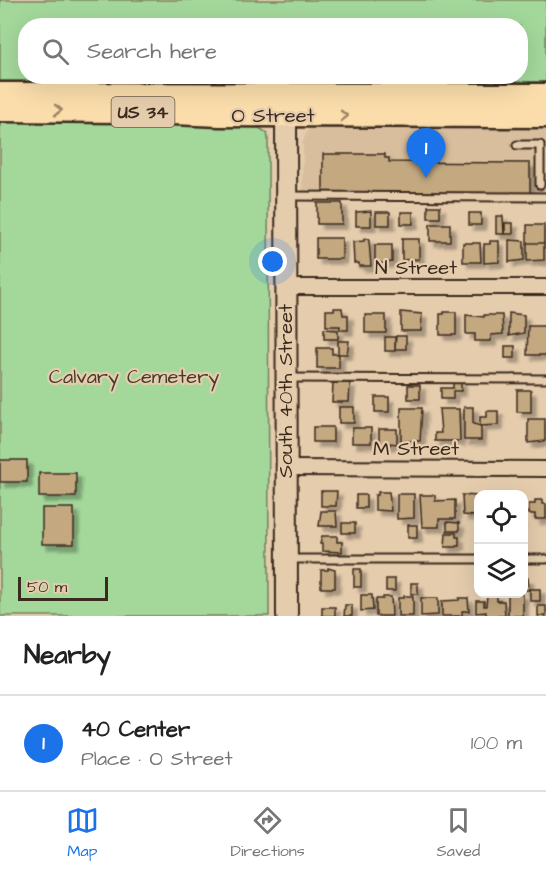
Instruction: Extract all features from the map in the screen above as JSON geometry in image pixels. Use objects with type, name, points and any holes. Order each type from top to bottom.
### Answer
[{"type":"main road","name":"O Street","points":[[0,94],[546,116]]},
{"type":"main road","name":"O Street","points":[[0,110],[286,105],[546,94]]},
{"type":"main road","name":"South 40th Street","points":[[286,105],[287,616]]},
{"type":"street","name":"N Street","points":[[285,287],[546,287]]},
{"type":"street","name":"M Street","points":[[286,468],[546,469]]},
{"type":"lane","points":[[517,145],[540,145],[540,185]]},
{"type":"lane","points":[[285,196],[546,197]]},
{"type":"lane","points":[[286,378],[546,378]]},
{"type":"lane","points":[[287,559],[474,559]]},
{"type":"lane","points":[[528,559],[546,559]]},
{"type":"shaded area","points":[[546,128],[546,197],[302,196],[303,142],[310,129]]},
{"type":"green space","points":[[0,0],[546,0],[546,82],[528,82],[528,18],[18,18],[18,81],[0,81]]},
{"type":"green space","name":"Calvary Cemetery","points":[[82,120],[251,127],[259,128],[267,133],[269,616],[0,616],[0,121]]},
{"type":"building","points":[[323,154],[385,154],[389,162],[530,163],[530,194],[323,193]]},
{"type":"building","points":[[317,203],[342,203],[342,224],[317,224]]},
{"type":"building","points":[[428,206],[440,206],[440,218],[428,218]]},
{"type":"building","points":[[371,211],[371,226],[356,226],[356,212]]},
{"type":"building","points":[[376,212],[390,212],[390,225],[376,225]]},
{"type":"building","points":[[401,212],[413,212],[413,224],[401,224]]},
{"type":"building","points":[[469,213],[481,213],[481,225],[469,225]]},
{"type":"building","points":[[496,216],[503,216],[504,234],[496,234]]},
{"type":"building","points":[[505,223],[513,223],[513,234],[505,234]]},
{"type":"building","points":[[430,224],[450,224],[450,241],[430,241]]},
{"type":"building","points":[[527,225],[544,225],[544,243],[527,243]]},
{"type":"building","points":[[316,238],[342,238],[342,259],[316,259]]},
{"type":"building","points":[[364,239],[369,241],[371,266],[359,266],[359,263],[354,263],[353,242],[364,241]]},
{"type":"building","points":[[402,239],[419,239],[419,259],[402,260]]},
{"type":"building","points":[[509,240],[524,241],[524,260],[509,262]]},
{"type":"building","points":[[490,241],[499,241],[499,262],[484,263],[484,244],[490,244]]},
{"type":"building","points":[[463,243],[480,243],[481,262],[463,262]]},
{"type":"building","points":[[527,243],[544,243],[544,260],[527,261]]},
{"type":"building","points":[[375,245],[392,245],[392,262],[375,264]]},
{"type":"building","points":[[334,308],[342,308],[343,315],[348,315],[348,330],[340,330],[340,326],[326,326],[326,310],[334,310]]},
{"type":"building","points":[[401,312],[422,314],[421,331],[401,331]]},
{"type":"building","points":[[456,312],[456,335],[440,335],[440,314]]},
{"type":"building","points":[[509,313],[524,315],[524,333],[509,336]]},
{"type":"building","points":[[365,315],[386,315],[386,333],[365,333]]},
{"type":"building","points":[[466,315],[484,317],[484,315],[502,315],[503,334],[491,335],[491,341],[475,341],[475,334],[466,334]]},
{"type":"building","points":[[528,326],[546,326],[546,355],[527,355]]},
{"type":"building","points":[[324,329],[338,330],[338,339],[324,339]]},
{"type":"building","points":[[396,336],[406,336],[406,349],[395,349]]},
{"type":"building","points":[[385,337],[395,337],[395,351],[385,351]]},
{"type":"building","points":[[338,341],[349,341],[347,354],[338,354]]},
{"type":"building","points":[[505,346],[515,346],[515,358],[505,358]]},
{"type":"building","points":[[317,348],[332,348],[332,354],[339,354],[339,368],[317,368]]},
{"type":"building","points":[[453,381],[461,381],[461,391],[453,391],[453,399],[441,399],[441,388],[453,388]]},
{"type":"building","points":[[333,383],[350,383],[349,402],[332,402]]},
{"type":"building","points":[[408,385],[420,385],[420,399],[408,399]]},
{"type":"building","points":[[517,390],[531,390],[531,412],[517,412]]},
{"type":"building","points":[[375,397],[389,397],[389,412],[375,412]]},
{"type":"building","points":[[339,407],[354,407],[354,423],[339,423]]},
{"type":"building","points":[[464,407],[473,407],[473,424],[481,426],[481,440],[464,440]]},
{"type":"building","points":[[401,408],[422,408],[420,441],[401,441]]},
{"type":"building","points":[[439,409],[459,409],[460,441],[435,441],[435,433],[441,433]]},
{"type":"building","points":[[487,411],[498,411],[498,425],[480,426],[480,417],[487,417]]},
{"type":"building","points":[[528,419],[545,419],[545,441],[528,443]]},
{"type":"building","points":[[313,427],[333,427],[333,442],[313,442]]},
{"type":"building","points":[[352,428],[371,428],[371,443],[352,443]]},
{"type":"building","points":[[379,429],[397,429],[397,444],[379,444]]},
{"type":"building","points":[[0,460],[27,460],[27,482],[0,482]]},
{"type":"building","points":[[39,473],[76,473],[76,497],[39,497]]},
{"type":"building","points":[[321,491],[337,491],[336,506],[321,506]]},
{"type":"building","points":[[378,492],[389,492],[391,511],[375,510],[375,495],[378,495]]},
{"type":"building","points":[[397,494],[414,494],[414,518],[397,519]]},
{"type":"building","points":[[356,495],[366,495],[366,508],[356,508]]},
{"type":"building","points":[[420,495],[435,495],[435,501],[455,500],[455,519],[439,519],[439,527],[422,527]]},
{"type":"building","points":[[462,495],[474,496],[474,516],[463,515]]},
{"type":"building","points":[[535,500],[542,500],[542,504],[546,504],[546,519],[535,519],[535,514],[529,514],[529,504],[535,504]]},
{"type":"building","points":[[42,508],[74,508],[74,544],[42,544]]},
{"type":"building","points":[[321,511],[336,511],[337,526],[319,526]]},
{"type":"building","points":[[447,522],[459,523],[459,531],[447,531]]},
{"type":"building","points":[[342,523],[355,523],[355,533],[342,533]]},
{"type":"building","points":[[408,525],[417,525],[417,538],[408,538]]},
{"type":"building","points":[[446,533],[456,533],[456,537],[459,537],[459,545],[445,547]]},
{"type":"building","points":[[322,536],[337,536],[337,542],[342,542],[342,552],[322,551],[322,544],[320,544]]},
{"type":"building","points":[[328,568],[335,570],[335,588],[321,588],[321,570],[328,570]]},
{"type":"building","points":[[354,569],[361,569],[361,587],[354,587]]},
{"type":"building","points":[[386,579],[395,579],[395,591],[386,591]]},
{"type":"building","points":[[411,583],[418,583],[418,594],[411,594]]},
{"type":"building","points":[[530,589],[540,589],[540,601],[530,601]]},
{"type":"building","points":[[361,595],[372,595],[373,610],[361,611]]},
{"type":"building","points":[[404,596],[413,596],[413,616],[398,616],[398,598],[404,598]]},
{"type":"building","points":[[383,597],[391,597],[392,616],[376,616],[376,599],[383,599]]},
{"type":"building","points":[[421,598],[438,598],[438,615],[421,616]]},
{"type":"building","points":[[459,598],[468,598],[469,611],[462,611],[462,616],[442,616],[442,601],[459,600]]},
{"type":"building","points":[[487,598],[504,601],[505,616],[486,616],[486,612],[476,613],[476,601],[484,601],[484,606],[486,606]]},
{"type":"building","points":[[508,598],[523,598],[523,616],[508,616]]},
{"type":"building","points":[[345,605],[352,605],[352,616],[344,616]]},
{"type":"building","points":[[538,606],[546,606],[546,616],[538,616]]},
{"type":"building","points":[[322,607],[335,607],[335,616],[322,616]]},
{"type":"place","name":"40 Center","points":[[426,178]]}]
